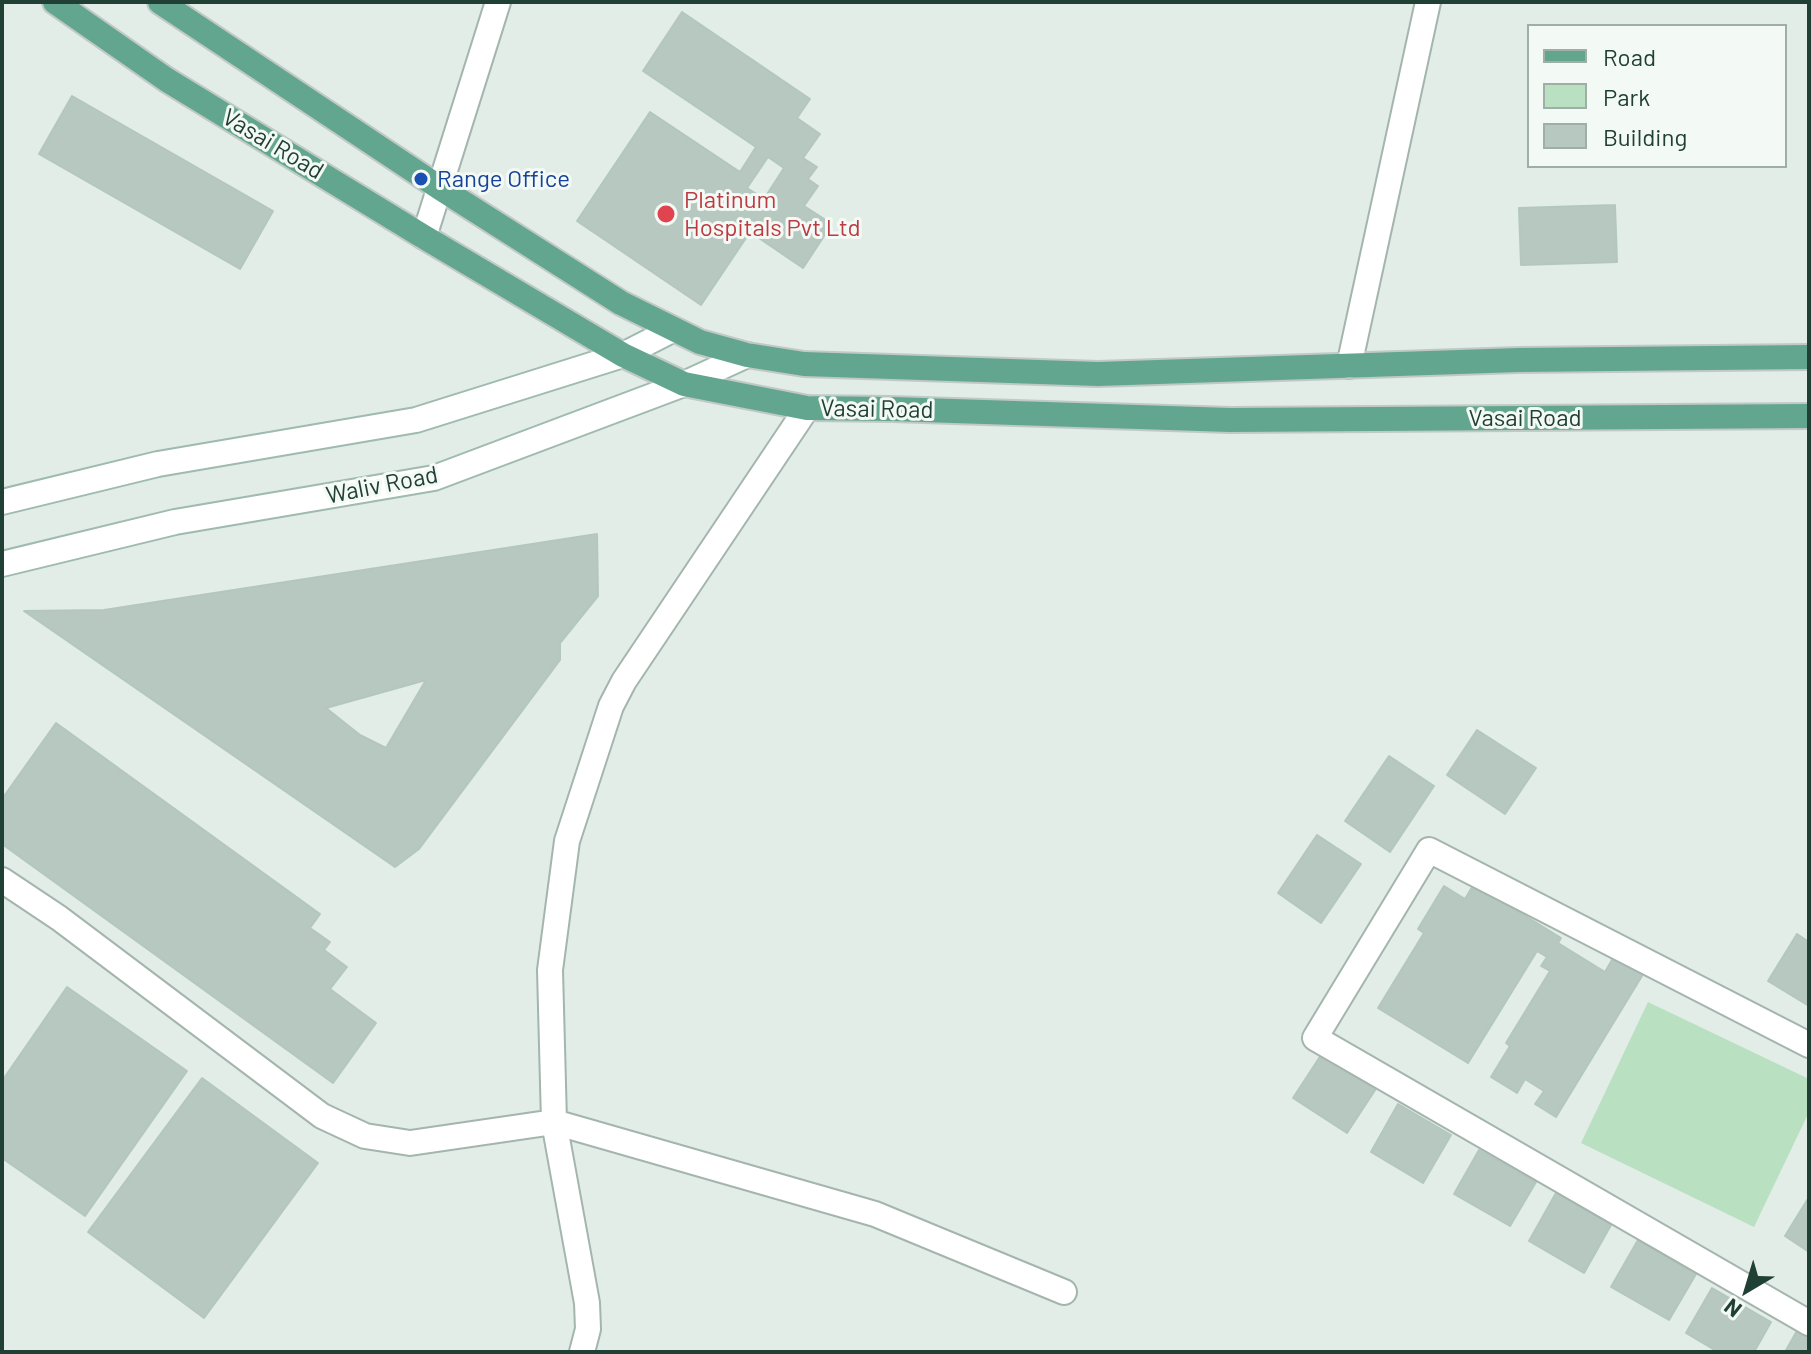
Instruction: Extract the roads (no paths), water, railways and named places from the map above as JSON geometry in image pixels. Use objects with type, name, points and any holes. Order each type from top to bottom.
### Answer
[{"type":"main road","name":"Vasai Road","points":[[55,2],[167,80],[424,237],[623,355],[684,384],[807,408],[1230,420],[1809,416]]},
{"type":"main road","name":"Vasai Road","points":[[160,2],[440,188],[621,303],[700,342],[747,355],[804,364],[1098,374],[1519,360],[1809,357]]},
{"type":"street","points":[[424,237],[498,2]]},
{"type":"street","points":[[1349,366],[1428,2]]},
{"type":"street","points":[[2,502],[158,464],[416,420],[623,355],[672,330]]},
{"type":"street","name":"Waliv Road","points":[[2,564],[175,522],[434,478],[684,384],[747,355]]},
{"type":"street","points":[[582,1352],[588,1329],[587,1303],[554,1122],[550,970],[567,841],[611,706],[624,681],[807,408]]},
{"type":"street","points":[[1809,1045],[1429,850],[1315,1038],[1809,1323]]},
{"type":"street","points":[[2,880],[59,918],[322,1116],[365,1136],[410,1143],[554,1122],[875,1214],[1064,1292]]},
{"type":"place","name":"Range Office","points":[[421,179]]},
{"type":"place","name":"Platinum Hospitals Pvt Ltd","points":[[666,214]]}]
